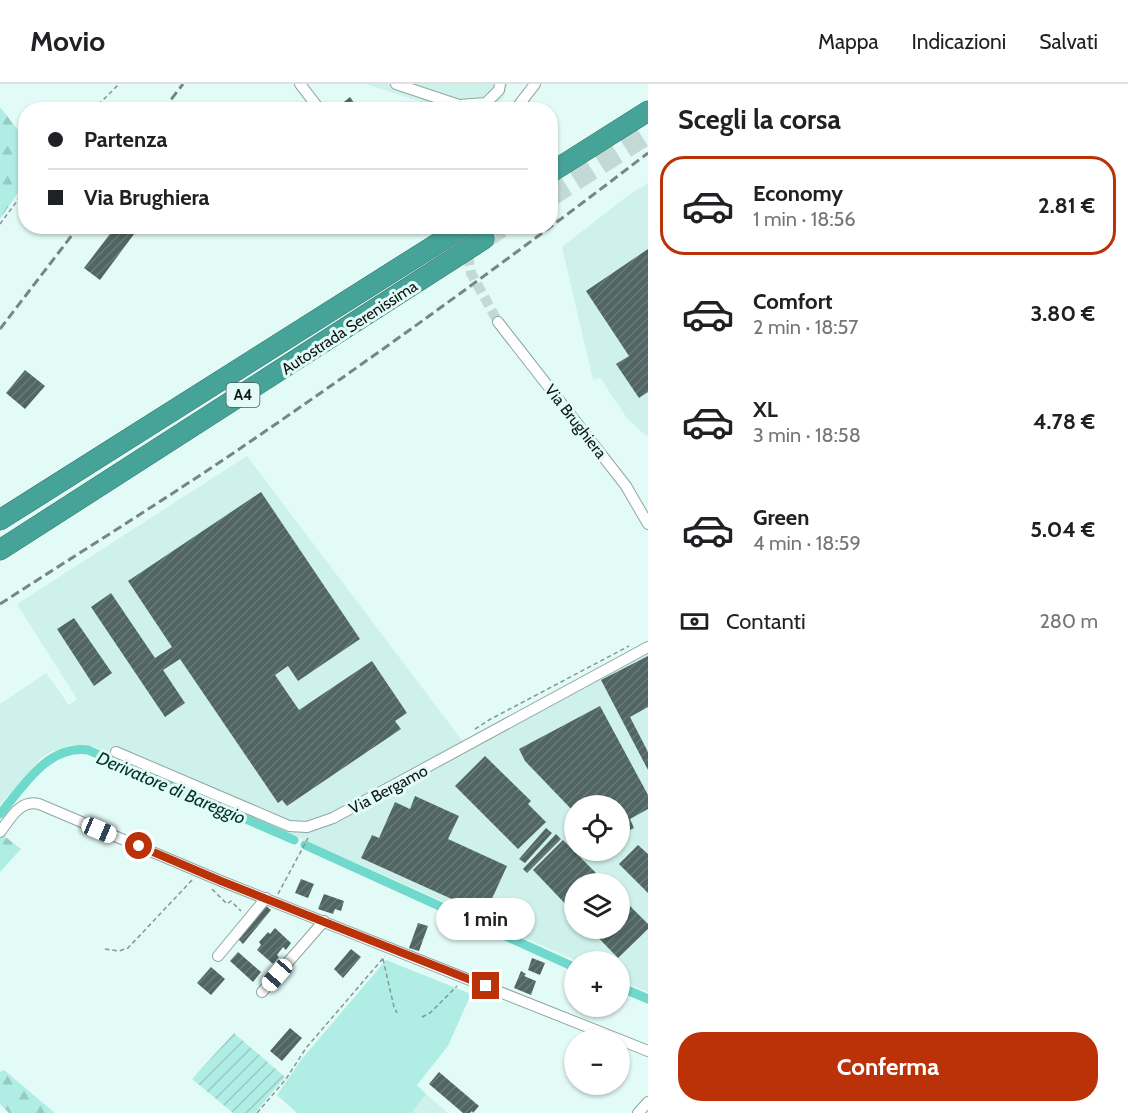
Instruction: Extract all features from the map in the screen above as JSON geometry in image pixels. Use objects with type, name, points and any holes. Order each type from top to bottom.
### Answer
[{"type":"highway","points":[[558,168],[648,111]]},
{"type":"highway","name":"Autostrada Serenissima","points":[[0,520],[452,234]]},
{"type":"highway","name":"Autostrada Serenissima","points":[[0,550],[484,239]]},
{"type":"street","points":[[300,84],[314,102]]},
{"type":"street","points":[[396,84],[450,102]]},
{"type":"street","points":[[487,102],[499,90],[500,84]]},
{"type":"street","points":[[520,102],[535,84]]},
{"type":"street","name":"Via Brughiera","points":[[498,322],[626,486],[648,524]]},
{"type":"street","name":"Via Bergamo","points":[[116,752],[289,826],[298,828],[315,825],[333,818],[426,769],[648,647]]},
{"type":"street","points":[[0,832],[19,808],[34,803],[199,872],[215,885],[266,898],[648,1051]]},
{"type":"street","points":[[218,956],[266,898]]},
{"type":"street","points":[[262,993],[324,921]]},
{"type":"street","points":[[638,1113],[648,1102]]},
{"type":"path","points":[[101,102],[119,84]]},
{"type":"path","points":[[0,224],[18,200]]},
{"type":"path","points":[[105,949],[118,951],[135,943],[199,872]]},
{"type":"path","points":[[215,885],[227,904],[231,901],[244,913]]},
{"type":"path","points":[[257,1113],[286,1079],[302,1053],[392,948]]},
{"type":"path","points":[[383,958],[397,1012]]},
{"type":"path","points":[[422,1017],[466,978]]},
{"type":"shaded area","points":[[366,84],[508,84],[504,97],[499,102],[422,102]]},
{"type":"shaded area","points":[[648,183],[648,435],[646,436],[627,418],[600,378],[593,380],[562,247],[630,194]]},
{"type":"shaded area","points":[[247,456],[464,743],[648,643],[648,992],[630,984],[630,951],[564,951],[564,955],[95,747],[71,745],[41,758],[0,805],[0,704],[46,673],[69,705],[77,699],[17,604]]},
{"type":"shaded area","points":[[426,1094],[448,1113],[415,1113],[413,1111]]},
{"type":"green space","points":[[0,107],[18,130],[18,193],[0,219]]},
{"type":"green space","points":[[3,835],[21,849],[0,872],[0,838]]},
{"type":"green space","points":[[386,960],[471,994],[448,1046],[417,1085],[426,1094],[413,1111],[415,1113],[297,1113],[277,1095],[301,1060]]},
{"type":"green space","points":[[234,1033],[285,1077],[255,1113],[233,1113],[192,1079]]},
{"type":"green space","points":[[4,1070],[55,1113],[9,1113],[0,1104],[0,1072]]},
{"type":"building","points":[[350,97],[353,102],[344,102]]},
{"type":"building","points":[[110,234],[134,234],[100,280],[84,268]]},
{"type":"building","points":[[648,249],[648,392],[639,398],[616,364],[629,356],[586,291]]},
{"type":"building","points":[[25,370],[45,386],[25,409],[6,393]]},
{"type":"building","points":[[261,492],[360,639],[298,681],[288,666],[275,675],[299,710],[372,661],[407,713],[395,721],[401,729],[287,806],[282,800],[278,803],[180,659],[163,670],[185,703],[165,717],[91,607],[111,593],[155,658],[172,647],[128,581]]},
{"type":"building","points":[[74,618],[112,673],[94,686],[57,629]]},
{"type":"building","points":[[648,656],[648,707],[630,717],[648,752],[648,770],[601,680]]},
{"type":"building","points":[[600,706],[648,795],[648,809],[630,819],[630,795],[564,795],[564,802],[525,761],[519,749]]},
{"type":"building","points":[[485,756],[531,801],[528,804],[546,822],[518,849],[455,786]]},
{"type":"building","points":[[415,796],[459,816],[448,839],[507,866],[485,914],[361,858],[372,835],[379,838],[395,802],[410,809]]},
{"type":"building","points":[[546,828],[552,833],[525,863],[519,859]]},
{"type":"building","points":[[556,834],[561,839],[527,873],[523,869]]},
{"type":"building","points":[[563,840],[564,861],[584,861],[596,873],[564,873],[564,903],[533,870]]},
{"type":"building","points":[[638,845],[648,854],[648,893],[619,864],[622,861],[630,861],[630,853]]},
{"type":"building","points":[[301,879],[314,884],[308,898],[295,893]]},
{"type":"building","points":[[324,894],[344,901],[341,911],[335,909],[333,914],[318,909]]},
{"type":"building","points":[[265,905],[271,910],[243,944],[237,938]]},
{"type":"building","points":[[630,906],[648,924],[648,929],[625,951],[611,951],[600,939],[630,939]]},
{"type":"building","points":[[418,923],[428,926],[419,951],[409,948]]},
{"type":"building","points":[[275,928],[291,943],[286,950],[283,947],[273,964],[257,950],[261,945],[259,942]]},
{"type":"building","points":[[351,949],[361,957],[343,978],[334,969]]},
{"type":"building","points":[[238,952],[261,972],[253,982],[230,961]]},
{"type":"building","points":[[532,958],[545,963],[540,975],[528,970]]},
{"type":"building","points":[[211,967],[225,979],[211,995],[197,983]]},
{"type":"building","points":[[521,971],[526,974],[524,976],[536,981],[531,995],[514,988]]},
{"type":"building","points":[[290,1028],[302,1038],[282,1061],[270,1051]]},
{"type":"building","points":[[439,1072],[479,1106],[473,1113],[472,1111],[463,1113],[429,1084]]},
{"type":"waterway","name":"Derivatore di Bareggio","points":[[0,814],[27,781],[48,761],[73,750],[88,750],[294,840]]},
{"type":"waterway","name":"Derivatore di Bareggio","points":[[305,845],[564,962]]},
{"type":"waterway","name":"Derivatore di Bareggio","points":[[630,991],[648,999]]},
{"type":"tunnel","points":[[558,192],[648,134]]},
{"type":"tunnel","points":[[464,234],[471,273],[498,322]]},
{"type":"tunnel","points":[[484,239],[492,234]]},
{"type":"railway","points":[[169,102],[183,84]]},
{"type":"railway","points":[[558,220],[648,153]]},
{"type":"railway","points":[[0,329],[73,234]]},
{"type":"railway","points":[[0,604],[200,475],[336,382],[540,234]]},
{"type":"route","points":[[139,846],[486,986]]}]
